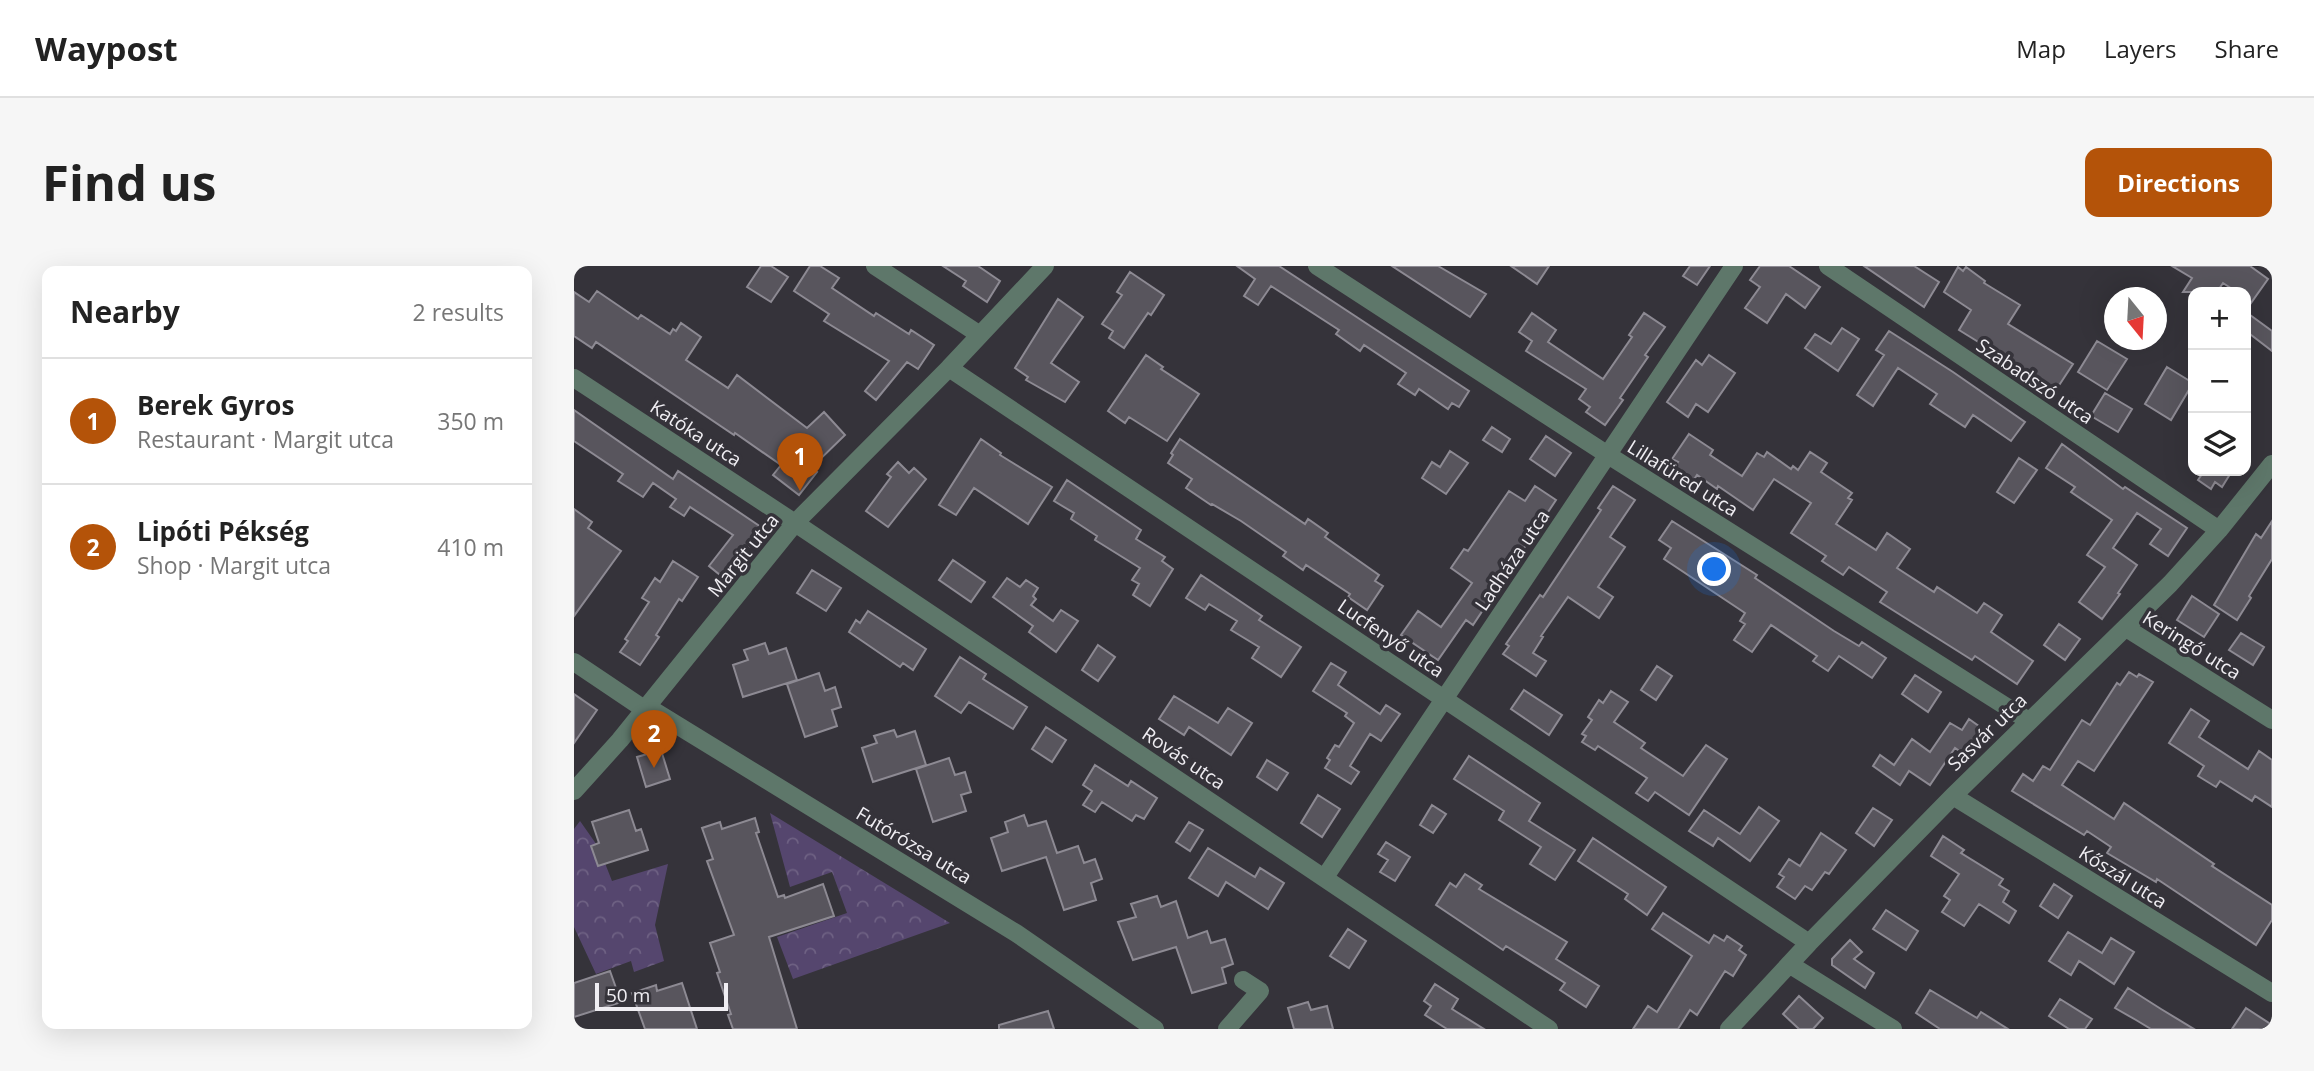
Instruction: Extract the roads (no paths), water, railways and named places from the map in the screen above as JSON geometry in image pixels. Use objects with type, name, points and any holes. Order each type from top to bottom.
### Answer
[{"type":"street","points":[[875,266],[980,335]]},
{"type":"street","name":"Margit utca","points":[[574,791],[795,523],[949,368],[1045,266]]},
{"type":"street","name":"Lillafüred utca","points":[[1317,266],[1608,455],[2029,720]]},
{"type":"street","name":"Ladháza utca","points":[[1325,877],[1734,266]]},
{"type":"street","name":"Szabadszó utca","points":[[1828,266],[2219,530]]},
{"type":"street","name":"Lucfenyő utca","points":[[949,368],[1810,943]]},
{"type":"street","name":"Katóka utca","points":[[574,378],[795,523]]},
{"type":"street","name":"Sasvár utca","points":[[1729,1029],[1953,796],[2126,628],[2219,530],[2272,464]]},
{"type":"street","name":"Rovás utca","points":[[795,523],[1549,1029]]},
{"type":"street","name":"Keringő utca","points":[[2126,628],[2272,720]]},
{"type":"street","name":"Futórózsa utca","points":[[574,662],[1016,933],[1155,1029]]},
{"type":"street","name":"Kőszál utca","points":[[1953,796],[2272,993]]},
{"type":"street","points":[[1789,964],[1893,1029]]},
{"type":"street","points":[[1227,1029],[1260,991],[1243,980]]},
{"type":"place","name":"Berek Gyros","points":[[800,491]]},
{"type":"place","name":"Lipóti Pékség","points":[[654,768]]}]
